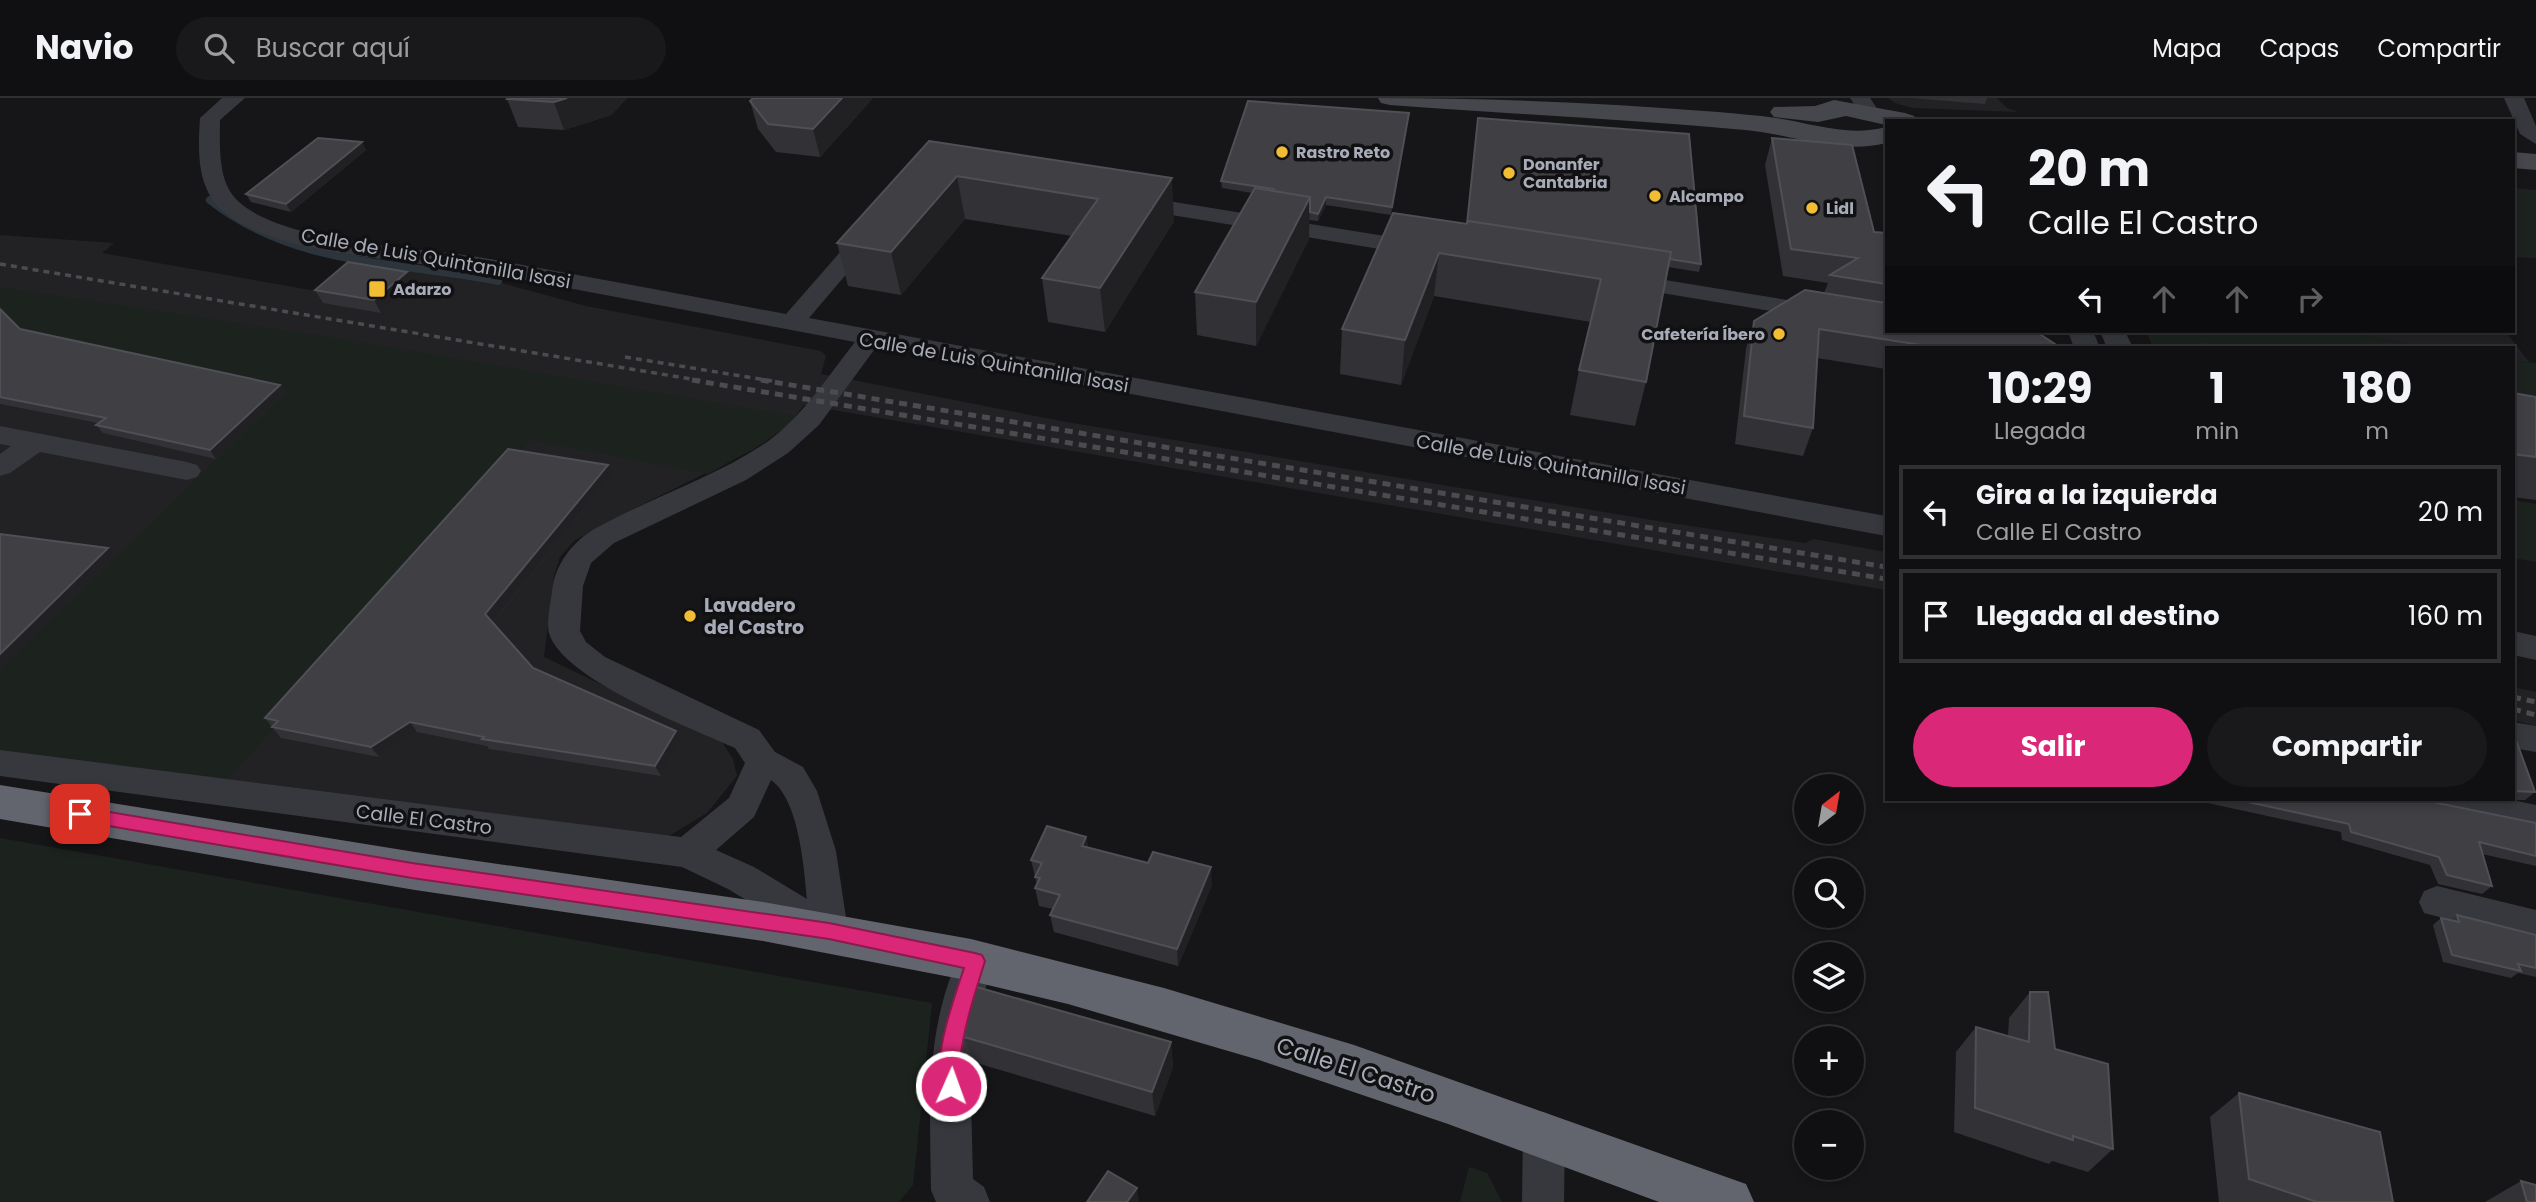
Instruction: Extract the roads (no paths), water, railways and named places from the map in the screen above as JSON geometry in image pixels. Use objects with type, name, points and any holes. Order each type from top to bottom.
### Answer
[{"type":"highway","name":"Calle El Castro","points":[[0,802],[412,870],[829,931],[975,961],[1223,1026],[1544,1132],[1728,1202]]},
{"type":"main road","points":[[1390,98],[1763,124],[1831,114]]},
{"type":"main road","points":[[1575,98],[1831,114],[1860,142],[1882,122]]},
{"type":"main road","points":[[2519,165],[2536,178]]},
{"type":"street","name":"Calle de Luis Quintanilla Isasi","points":[[235,98],[210,118],[212,176],[224,202],[251,219],[314,240],[502,268],[870,339],[1885,526]]},
{"type":"street","points":[[2514,98],[2531,134],[2519,165]]},
{"type":"street","points":[[1108,198],[1450,254]]},
{"type":"street","points":[[790,324],[887,213]]},
{"type":"street","points":[[1601,277],[1885,323]]},
{"type":"street","points":[[829,931],[821,859],[803,801],[790,776],[762,761],[747,739],[594,665],[575,650],[564,632],[568,586],[578,558],[604,536],[736,473],[779,447],[810,419],[870,339]]},
{"type":"street","points":[[0,435],[187,471]]},
{"type":"street","points":[[0,467],[35,442]]},
{"type":"street","points":[[2515,643],[2536,648]]},
{"type":"street","points":[[2515,734],[2536,739]]},
{"type":"street","points":[[687,853],[742,807],[762,761]]},
{"type":"street","name":"Calle El Castro","points":[[0,763],[687,853],[741,878],[829,931]]},
{"type":"street","points":[[2448,801],[2536,819]]},
{"type":"street","points":[[2437,902],[2536,926]]},
{"type":"street","points":[[969,1202],[952,1190],[950,1060],[960,1009],[975,961]]},
{"type":"street","points":[[1543,1202],[1544,1132]]},
{"type":"waterway","points":[[210,200],[243,222],[312,250],[498,281]]},
{"type":"railway","points":[[0,264],[703,381]]},
{"type":"railway","points":[[625,357],[772,381]]},
{"type":"railway","points":[[692,380],[1885,579]]},
{"type":"railway","points":[[761,380],[1885,567]]},
{"type":"railway","points":[[2515,697],[2536,702]]},
{"type":"railway","points":[[2515,710],[2536,715]]},
{"type":"place","name":"Rastro Reto","points":[[1282,152]]},
{"type":"place","name":"Donanfer Cantabria","points":[[1509,173]]},
{"type":"place","name":"Alcampo","points":[[1655,196]]},
{"type":"place","name":"Lidl","points":[[1812,208]]},
{"type":"place","name":"Adarzo","points":[[377,289]]},
{"type":"place","name":"Cafetería Íbero","points":[[1779,334]]},
{"type":"place","name":"Lavadero del Castro","points":[[690,616]]}]
